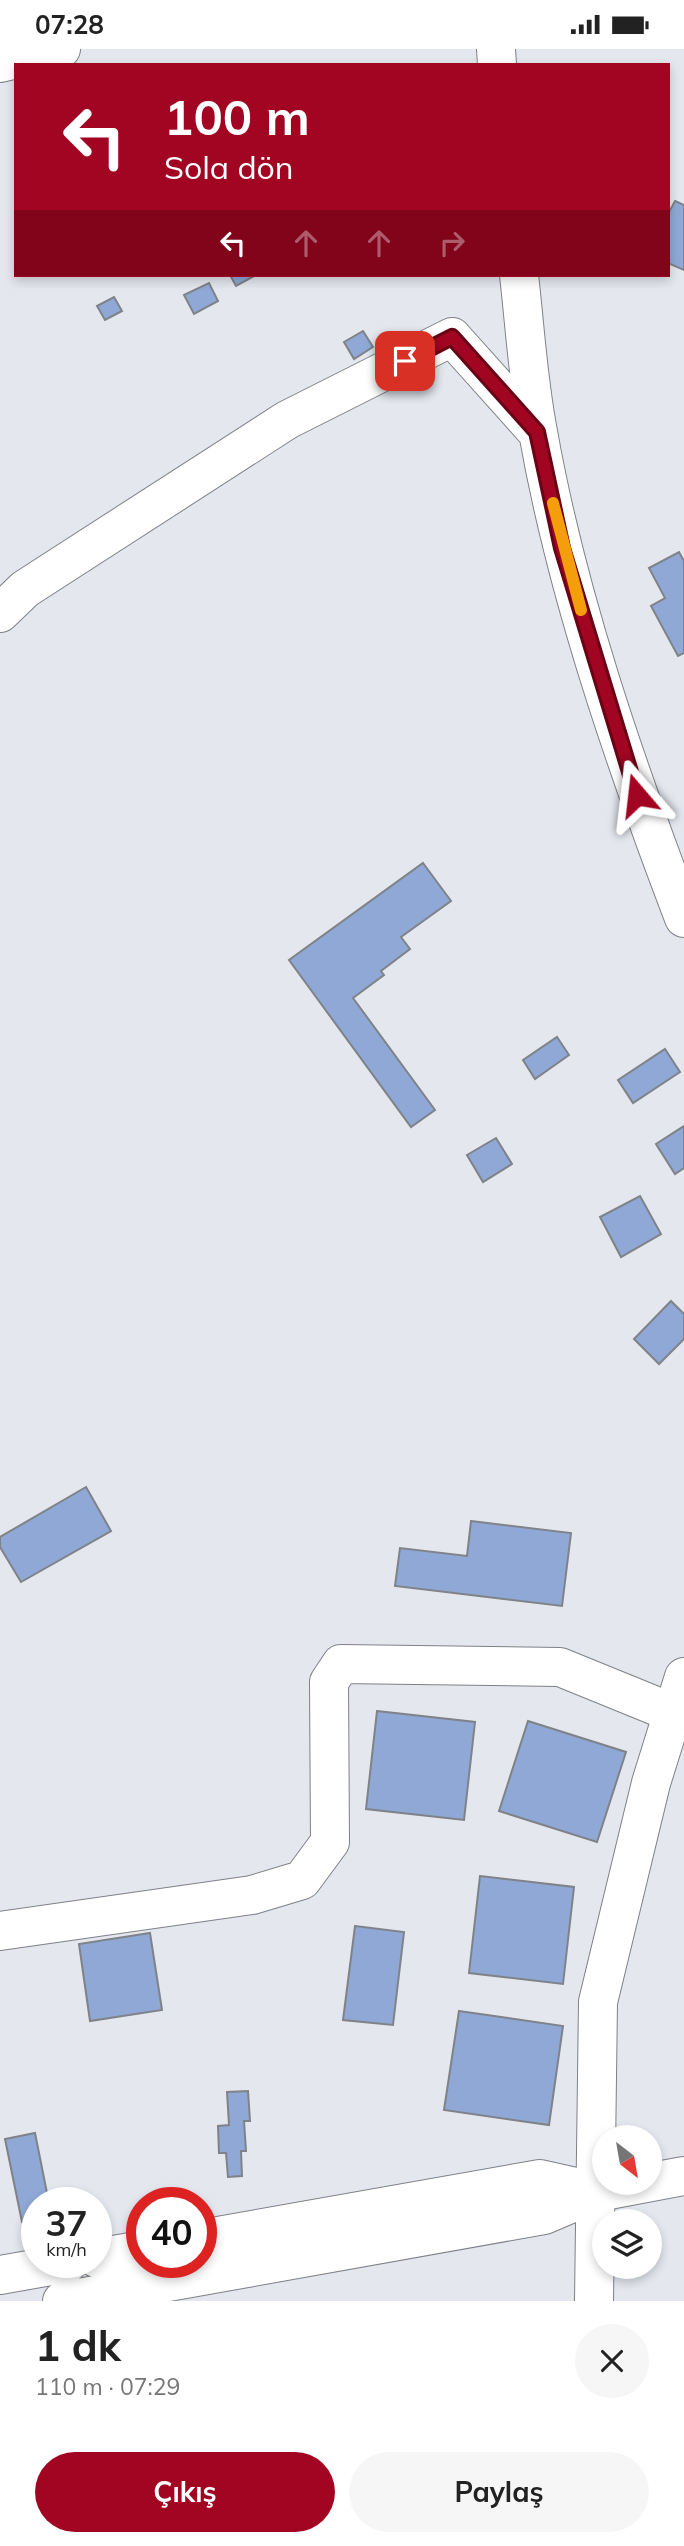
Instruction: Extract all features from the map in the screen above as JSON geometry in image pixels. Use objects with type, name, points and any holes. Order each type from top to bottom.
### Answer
[{"type":"street","points":[[0,64],[61,49]]},
{"type":"street","points":[[519,277],[537,432],[566,561],[637,795],[684,918]]},
{"type":"street","points":[[0,613],[25,589],[287,420],[452,337],[537,432]]},
{"type":"street","points":[[0,1931],[251,1895],[302,1880],[330,1842],[329,1682],[341,1664],[561,1667],[673,1713]]},
{"type":"street","points":[[598,2125],[598,2002],[651,1783],[684,1677]]},
{"type":"street","points":[[662,2180],[684,2176]]},
{"type":"street","points":[[217,2236],[540,2179],[592,2191]]},
{"type":"street","points":[[62,2301],[544,2215],[592,2195]]},
{"type":"street","points":[[594,2301],[598,2195]]},
{"type":"street","points":[[0,2275],[21,2271]]},
{"type":"building","points":[[675,201],[684,205],[684,270],[670,264],[670,210]]},
{"type":"building","points":[[231,277],[252,277],[236,286]]},
{"type":"building","points":[[209,283],[218,301],[194,314],[184,295]]},
{"type":"building","points":[[114,297],[122,311],[105,320],[97,306]]},
{"type":"building","points":[[363,331],[373,347],[354,359],[344,342]]},
{"type":"building","points":[[679,552],[684,561],[684,653],[678,656],[651,606],[665,598],[649,568]]},
{"type":"building","points":[[423,863],[451,901],[401,937],[410,949],[381,971],[384,975],[353,998],[435,1110],[411,1127],[289,960]]},
{"type":"building","points":[[557,1037],[569,1055],[535,1079],[523,1060]]},
{"type":"building","points":[[665,1049],[680,1072],[633,1103],[618,1080]]},
{"type":"building","points":[[684,1126],[684,1168],[675,1174],[656,1144]]},
{"type":"building","points":[[496,1138],[512,1164],[483,1182],[467,1155]]},
{"type":"building","points":[[640,1196],[661,1234],[621,1257],[600,1217]]},
{"type":"building","points":[[671,1301],[684,1314],[684,1339],[659,1364],[634,1339]]},
{"type":"building","points":[[86,1487],[111,1531],[21,1582],[0,1547],[0,1537]]},
{"type":"building","points":[[471,1521],[571,1533],[562,1606],[395,1586],[400,1548],[467,1556]]},
{"type":"building","points":[[377,1711],[475,1722],[464,1820],[366,1809]]},
{"type":"building","points":[[528,1721],[626,1752],[597,1842],[499,1811]]},
{"type":"building","points":[[480,1876],[574,1887],[563,1984],[469,1973]]},
{"type":"building","points":[[355,1926],[404,1932],[393,2025],[343,2020]]},
{"type":"building","points":[[150,1933],[162,2010],[90,2021],[79,1944]]},
{"type":"building","points":[[459,2011],[563,2026],[549,2125],[444,2110]]},
{"type":"building","points":[[248,2091],[250,2121],[244,2121],[246,2151],[241,2151],[242,2176],[228,2177],[226,2153],[219,2153],[218,2126],[229,2125],[227,2092]]},
{"type":"building","points":[[35,2133],[46,2187],[21,2187],[21,2217],[5,2139]]},
{"type":"slow traffic","points":[[553,503],[562,548],[581,610]]},
{"type":"route","points":[[405,361],[452,337],[537,432],[562,548],[637,795]]}]
